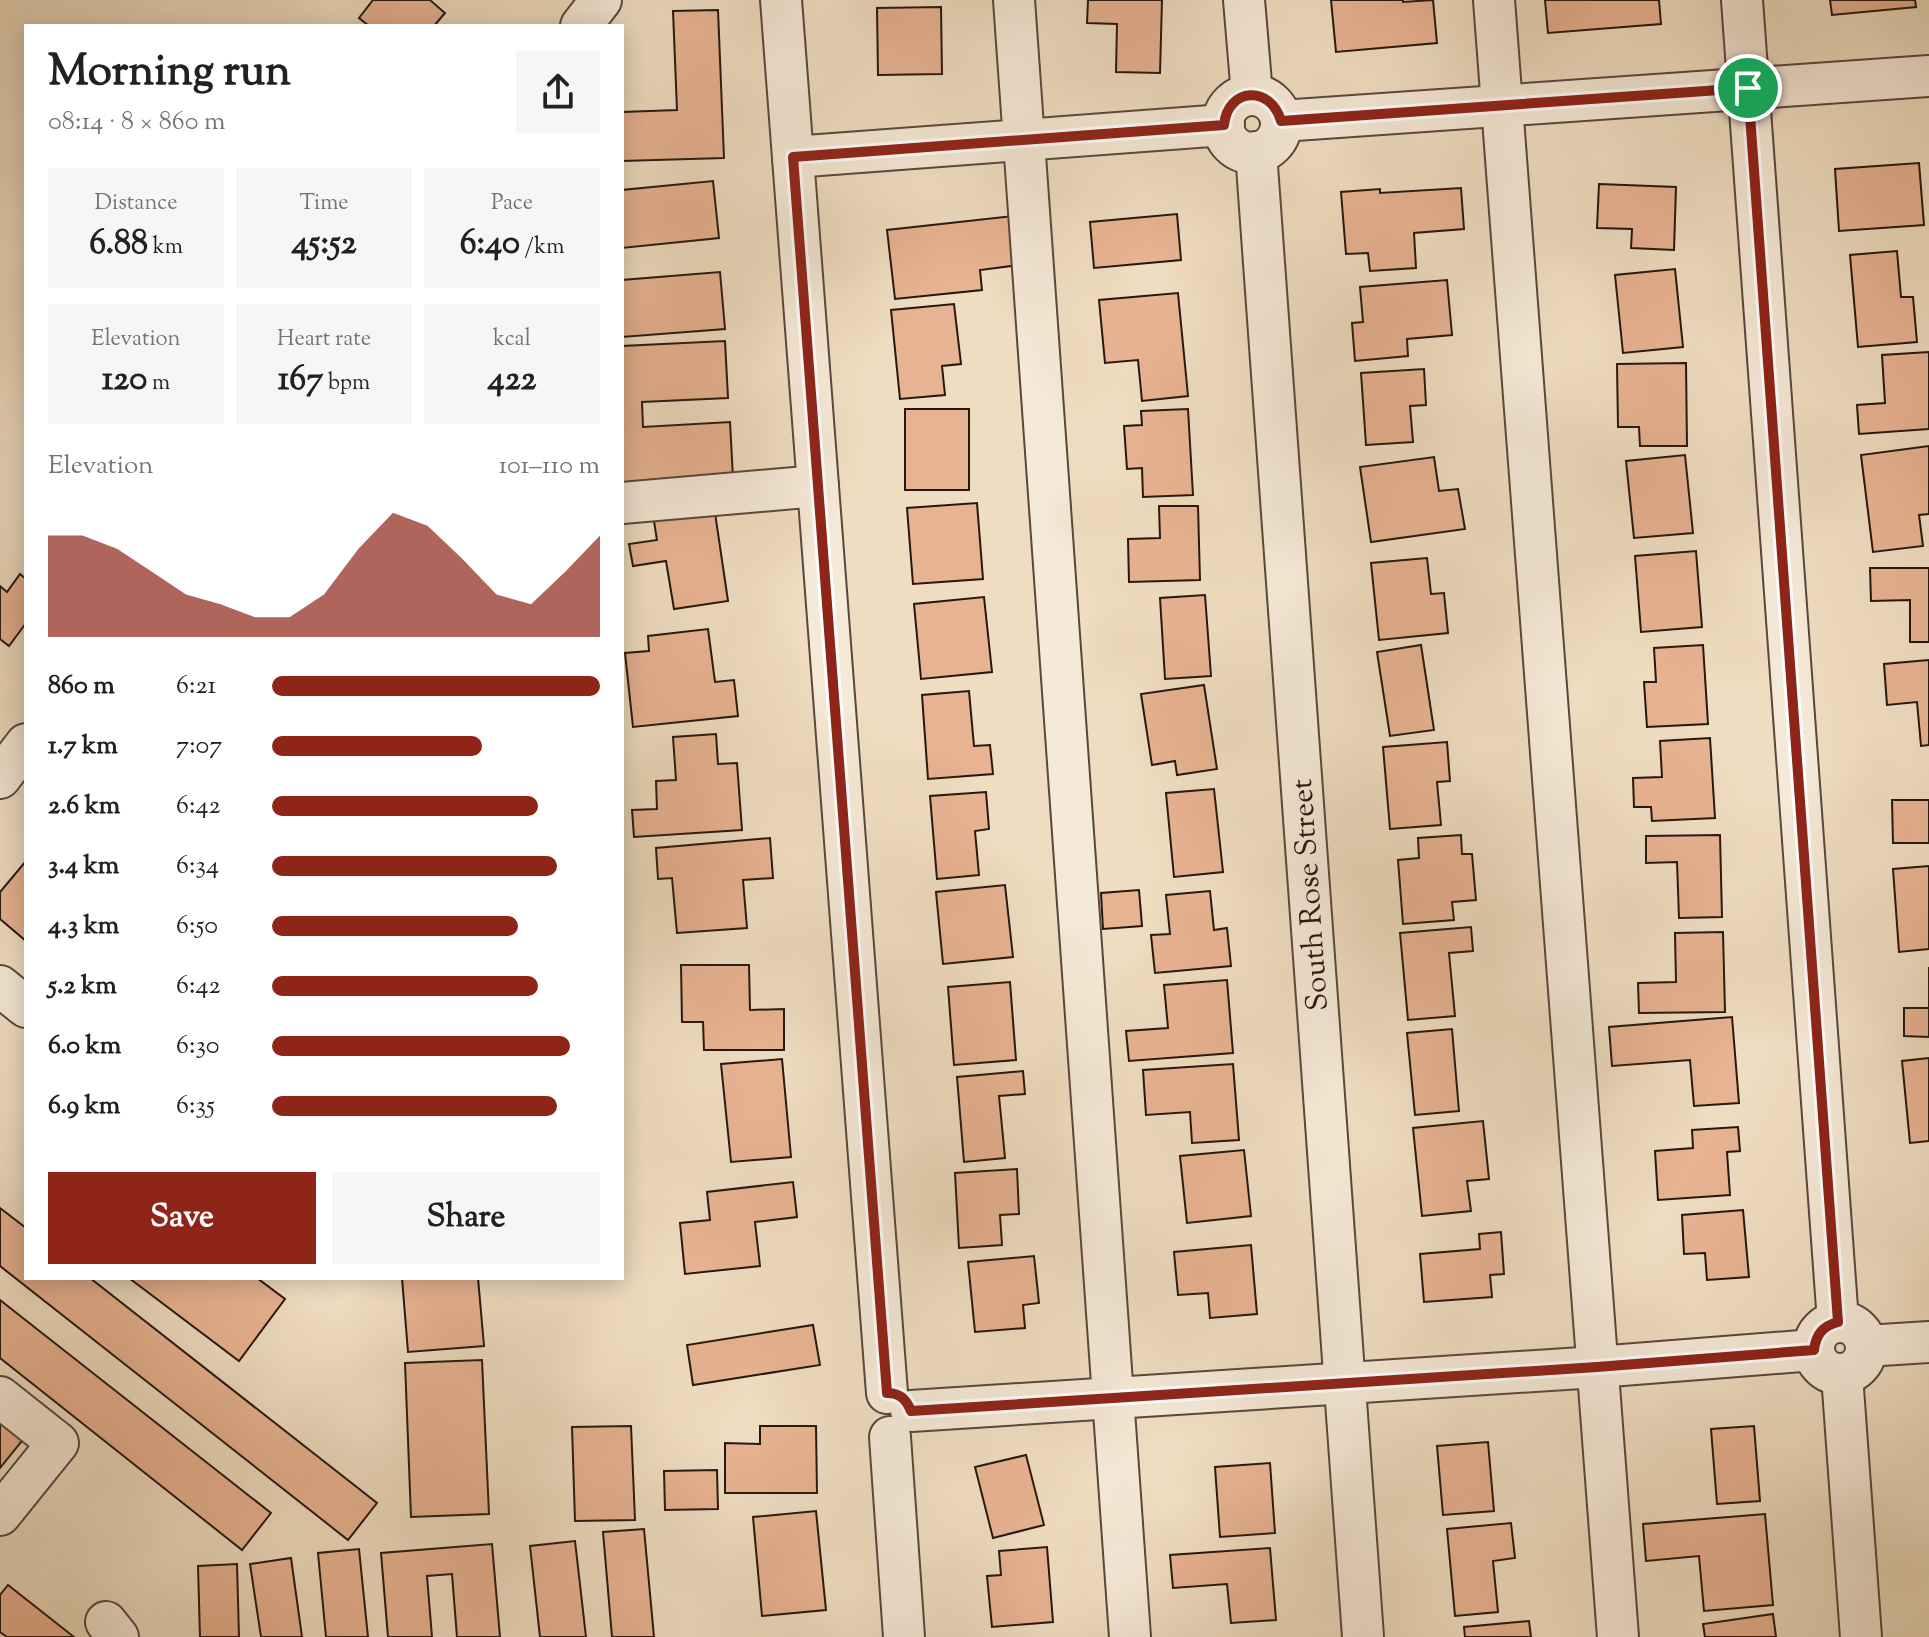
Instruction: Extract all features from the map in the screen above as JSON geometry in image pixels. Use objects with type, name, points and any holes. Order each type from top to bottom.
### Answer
[{"type":"street","points":[[781,0],[818,486],[896,1413],[904,1637]]},
{"type":"street","points":[[1014,0],[1130,1637]]},
{"type":"street","points":[[1244,0],[1252,95]]},
{"type":"street","points":[[1494,0],[1618,1637]]},
{"type":"street","points":[[1742,0],[1861,1637]]},
{"type":"street","points":[[1281,121],[1929,76]]},
{"type":"street","points":[[1252,95],[1275,105],[1281,121],[1278,138],[1272,145],[1256,152],[1246,152],[1230,142],[1224,125],[1228,108],[1235,101],[1252,95]]},
{"type":"street","points":[[793,157],[1224,125]]},
{"type":"street","name":"South Rose Street","points":[[1256,152],[1363,1637]]},
{"type":"street","points":[[624,503],[818,486]]},
{"type":"street","points":[[0,778],[24,747]]},
{"type":"street","points":[[0,986],[24,1005]]},
{"type":"street","points":[[896,1413],[1929,1342]]},
{"type":"street","points":[[0,1397],[58,1443],[0,1515]]},
{"type":"building","points":[[373,0],[430,0],[445,13],[436,24],[366,24],[359,18]]},
{"type":"building","points":[[1088,0],[1162,0],[1160,73],[1116,72],[1117,24],[1087,23]]},
{"type":"building","points":[[1331,0],[1433,0],[1437,43],[1336,52]]},
{"type":"building","points":[[1545,0],[1659,0],[1661,24],[1548,33]]},
{"type":"building","points":[[1830,0],[1915,0],[1916,7],[1832,15]]},
{"type":"building","points":[[941,7],[942,74],[878,75],[877,8]]},
{"type":"building","points":[[718,10],[724,158],[624,161],[624,112],[677,110],[673,11]]},
{"type":"building","points":[[1919,163],[1924,225],[1839,231],[1835,169]]},
{"type":"building","points":[[713,181],[719,238],[624,248],[624,190]]},
{"type":"building","points":[[1599,184],[1676,187],[1674,250],[1631,248],[1632,229],[1597,228]]},
{"type":"building","points":[[1461,188],[1464,229],[1414,233],[1416,268],[1370,271],[1368,253],[1346,254],[1341,192]]},
{"type":"building","points":[[1177,214],[1181,260],[1094,268],[1090,222]]},
{"type":"building","points":[[1013,216],[1019,265],[980,270],[982,290],[895,299],[887,230]]},
{"type":"building","points":[[1897,251],[1901,297],[1913,297],[1917,342],[1858,347],[1850,255]]},
{"type":"building","points":[[1675,269],[1683,347],[1623,353],[1615,275]]},
{"type":"building","points":[[720,272],[725,329],[624,337],[624,280]]},
{"type":"building","points":[[1447,280],[1452,335],[1407,339],[1408,356],[1355,361],[1352,323],[1363,322],[1360,287]]},
{"type":"building","points":[[1178,293],[1188,396],[1142,401],[1138,360],[1105,363],[1099,300]]},
{"type":"building","points":[[954,304],[961,364],[942,366],[945,395],[900,399],[891,310]]},
{"type":"building","points":[[725,341],[728,398],[642,402],[643,427],[730,422],[733,478],[624,483],[624,346]]},
{"type":"building","points":[[1929,352],[1929,429],[1859,434],[1857,405],[1885,403],[1882,355]]},
{"type":"building","points":[[1686,363],[1687,446],[1640,446],[1639,427],[1618,427],[1617,364]]},
{"type":"building","points":[[1424,369],[1426,405],[1410,406],[1413,442],[1366,445],[1361,373]]},
{"type":"building","points":[[905,409],[969,409],[969,490],[905,490]]},
{"type":"building","points":[[1188,409],[1193,495],[1143,497],[1142,468],[1127,469],[1124,426],[1142,425],[1141,411]]},
{"type":"building","points":[[1929,446],[1929,514],[1919,515],[1923,546],[1873,552],[1861,455]]},
{"type":"building","points":[[1685,455],[1693,533],[1634,538],[1626,461]]},
{"type":"building","points":[[1434,457],[1439,491],[1458,489],[1465,529],[1371,542],[1360,467]]},
{"type":"building","points":[[977,503],[983,579],[913,584],[907,508]]},
{"type":"building","points":[[714,506],[728,601],[674,609],[666,561],[633,566],[629,544],[657,540],[653,515]]},
{"type":"building","points":[[1159,506],[1198,506],[1200,580],[1129,582],[1128,539],[1160,538]]},
{"type":"building","points":[[1696,551],[1702,627],[1641,632],[1635,556]]},
{"type":"building","points":[[1427,558],[1431,594],[1444,593],[1448,633],[1379,640],[1371,563]]},
{"type":"building","points":[[1870,568],[1929,568],[1929,642],[1910,642],[1910,600],[1871,601]]},
{"type":"building","points":[[20,574],[24,577],[24,626],[9,646],[0,639],[0,586],[7,592]]},
{"type":"building","points":[[1205,595],[1211,676],[1165,679],[1160,598]]},
{"type":"building","points":[[984,597],[992,672],[921,679],[914,604]]},
{"type":"building","points":[[708,629],[715,682],[734,680],[738,716],[633,727],[625,653],[649,651],[648,636]]},
{"type":"building","points":[[1421,645],[1434,730],[1390,736],[1377,652]]},
{"type":"building","points":[[1703,645],[1708,724],[1647,727],[1644,682],[1656,682],[1654,648]]},
{"type":"building","points":[[1929,660],[1929,745],[1921,746],[1917,702],[1887,705],[1884,664]]},
{"type":"building","points":[[1204,685],[1217,769],[1177,775],[1175,761],[1152,765],[1141,694]]},
{"type":"building","points":[[969,691],[974,746],[990,745],[993,774],[928,779],[922,695]]},
{"type":"building","points":[[716,734],[718,764],[737,763],[742,830],[634,837],[632,810],[657,809],[656,781],[676,780],[673,737]]},
{"type":"building","points":[[1710,738],[1715,818],[1652,821],[1651,807],[1634,807],[1633,778],[1662,777],[1660,741]]},
{"type":"building","points":[[1447,742],[1450,781],[1437,782],[1441,825],[1390,829],[1383,747]]},
{"type":"building","points":[[1214,789],[1223,872],[1174,877],[1166,793]]},
{"type":"building","points":[[986,792],[989,829],[975,831],[979,875],[937,879],[930,796]]},
{"type":"building","points":[[1892,800],[1929,800],[1929,843],[1893,843]]},
{"type":"building","points":[[1461,835],[1462,854],[1472,854],[1476,900],[1452,902],[1454,920],[1403,924],[1398,860],[1419,858],[1418,838]]},
{"type":"building","points":[[1720,835],[1722,917],[1679,918],[1677,862],[1646,863],[1646,836]]},
{"type":"building","points":[[770,838],[773,878],[743,880],[747,928],[677,933],[672,878],[658,879],[656,848]]},
{"type":"building","points":[[24,863],[24,939],[0,919],[0,892]]},
{"type":"building","points":[[1929,866],[1929,949],[1899,952],[1893,869]]},
{"type":"building","points":[[1005,885],[1013,957],[943,964],[936,892]]},
{"type":"building","points":[[1139,890],[1142,926],[1103,929],[1101,893]]},
{"type":"building","points":[[1210,891],[1214,930],[1227,928],[1231,966],[1155,973],[1151,935],[1170,934],[1166,895]]},
{"type":"building","points":[[1471,927],[1473,951],[1449,953],[1455,1016],[1408,1020],[1400,933]]},
{"type":"building","points":[[1723,932],[1725,1012],[1639,1013],[1638,983],[1676,982],[1675,933]]},
{"type":"building","points":[[681,965],[749,965],[750,1010],[784,1009],[784,1050],[704,1050],[703,1022],[682,1022]]},
{"type":"building","points":[[1227,980],[1233,1053],[1129,1061],[1126,1031],[1168,1028],[1164,985]]},
{"type":"building","points":[[1010,982],[1016,1060],[954,1065],[948,987]]},
{"type":"building","points":[[1904,1008],[1929,1008],[1929,1037],[1904,1036]]},
{"type":"building","points":[[1732,1017],[1739,1103],[1694,1106],[1690,1060],[1612,1066],[1609,1027]]},
{"type":"building","points":[[1452,1029],[1459,1111],[1415,1115],[1407,1033]]},
{"type":"building","points":[[1929,1058],[1929,1141],[1910,1143],[1902,1061]]},
{"type":"building","points":[[782,1059],[791,1157],[731,1162],[721,1064]]},
{"type":"building","points":[[1233,1064],[1239,1140],[1192,1143],[1190,1112],[1146,1115],[1143,1070]]},
{"type":"building","points":[[1023,1071],[1025,1094],[999,1096],[1005,1158],[964,1162],[957,1077]]},
{"type":"building","points":[[1483,1121],[1489,1179],[1467,1181],[1471,1211],[1422,1216],[1413,1128]]},
{"type":"building","points":[[1738,1127],[1740,1151],[1727,1152],[1730,1195],[1658,1200],[1655,1151],[1693,1148],[1692,1130]]},
{"type":"building","points":[[1244,1150],[1251,1216],[1187,1223],[1180,1156]]},
{"type":"building","points":[[1017,1169],[1019,1214],[1000,1215],[1002,1245],[959,1248],[955,1173]]},
{"type":"building","points":[[793,1182],[797,1217],[755,1222],[760,1266],[685,1274],[680,1223],[710,1220],[707,1192]]},
{"type":"building","points":[[0,1208],[24,1226],[24,1280],[93,1280],[377,1503],[348,1540],[0,1266]]},
{"type":"building","points":[[1743,1210],[1749,1277],[1707,1280],[1705,1253],[1684,1254],[1682,1215]]},
{"type":"building","points":[[1501,1232],[1504,1274],[1490,1275],[1492,1297],[1424,1302],[1420,1254],[1480,1249],[1479,1234]]},
{"type":"building","points":[[1251,1245],[1257,1314],[1210,1318],[1208,1293],[1178,1295],[1174,1252]]},
{"type":"building","points":[[1034,1256],[1039,1303],[1023,1305],[1025,1328],[975,1332],[968,1262]]},
{"type":"building","points":[[132,1280],[260,1280],[285,1299],[239,1361]]},
{"type":"building","points":[[402,1280],[478,1280],[484,1346],[408,1352]]},
{"type":"building","points":[[0,1300],[271,1513],[242,1550],[0,1358]]},
{"type":"building","points":[[813,1325],[820,1365],[693,1385],[687,1345]]},
{"type":"building","points":[[482,1360],[489,1514],[411,1517],[405,1363]]},
{"type":"building","points":[[0,1416],[26,1436],[0,1468]]},
{"type":"building","points":[[631,1426],[635,1520],[575,1521],[572,1427]]},
{"type":"building","points":[[760,1426],[816,1426],[817,1493],[725,1493],[725,1443],[760,1444]]},
{"type":"building","points":[[1754,1426],[1760,1501],[1717,1504],[1711,1429]]},
{"type":"building","points":[[1488,1442],[1494,1511],[1443,1515],[1437,1446]]},
{"type":"building","points":[[1026,1455],[1044,1525],[993,1538],[975,1467]]},
{"type":"building","points":[[1270,1463],[1275,1533],[1220,1537],[1215,1467]]},
{"type":"building","points":[[717,1470],[718,1509],[665,1510],[664,1471]]},
{"type":"building","points":[[816,1511],[826,1610],[762,1616],[753,1517]]},
{"type":"building","points":[[1765,1514],[1773,1605],[1704,1611],[1699,1556],[1646,1561],[1643,1524]]},
{"type":"building","points":[[1511,1523],[1515,1558],[1493,1561],[1498,1612],[1455,1616],[1447,1529]]},
{"type":"building","points":[[644,1529],[654,1637],[612,1637],[603,1532]]},
{"type":"building","points":[[575,1541],[586,1637],[540,1637],[530,1546]]},
{"type":"building","points":[[492,1544],[500,1637],[457,1637],[452,1574],[427,1576],[432,1637],[388,1637],[381,1553]]},
{"type":"building","points":[[1047,1547],[1053,1622],[992,1627],[987,1576],[1001,1575],[999,1551]]},
{"type":"building","points":[[1270,1548],[1276,1620],[1231,1623],[1227,1584],[1173,1588],[1170,1555]]},
{"type":"building","points":[[359,1549],[368,1637],[326,1637],[318,1553]]},
{"type":"building","points":[[291,1558],[302,1637],[261,1637],[250,1564]]},
{"type":"building","points":[[237,1564],[239,1637],[200,1637],[198,1566]]},
{"type":"building","points":[[8,1585],[74,1637],[7,1637],[0,1632],[0,1595]]},
{"type":"building","points":[[1773,1614],[1776,1637],[1705,1637],[1703,1624]]},
{"type":"building","points":[[1529,1621],[1531,1637],[1465,1637],[1464,1627]]},
{"type":"route","points":[[1748,88],[1838,1322],[1823,1328],[1814,1350],[911,1411],[900,1395],[887,1393],[793,157],[1224,125],[1228,108],[1235,101],[1252,95],[1275,105],[1281,121],[1748,88]]}]
